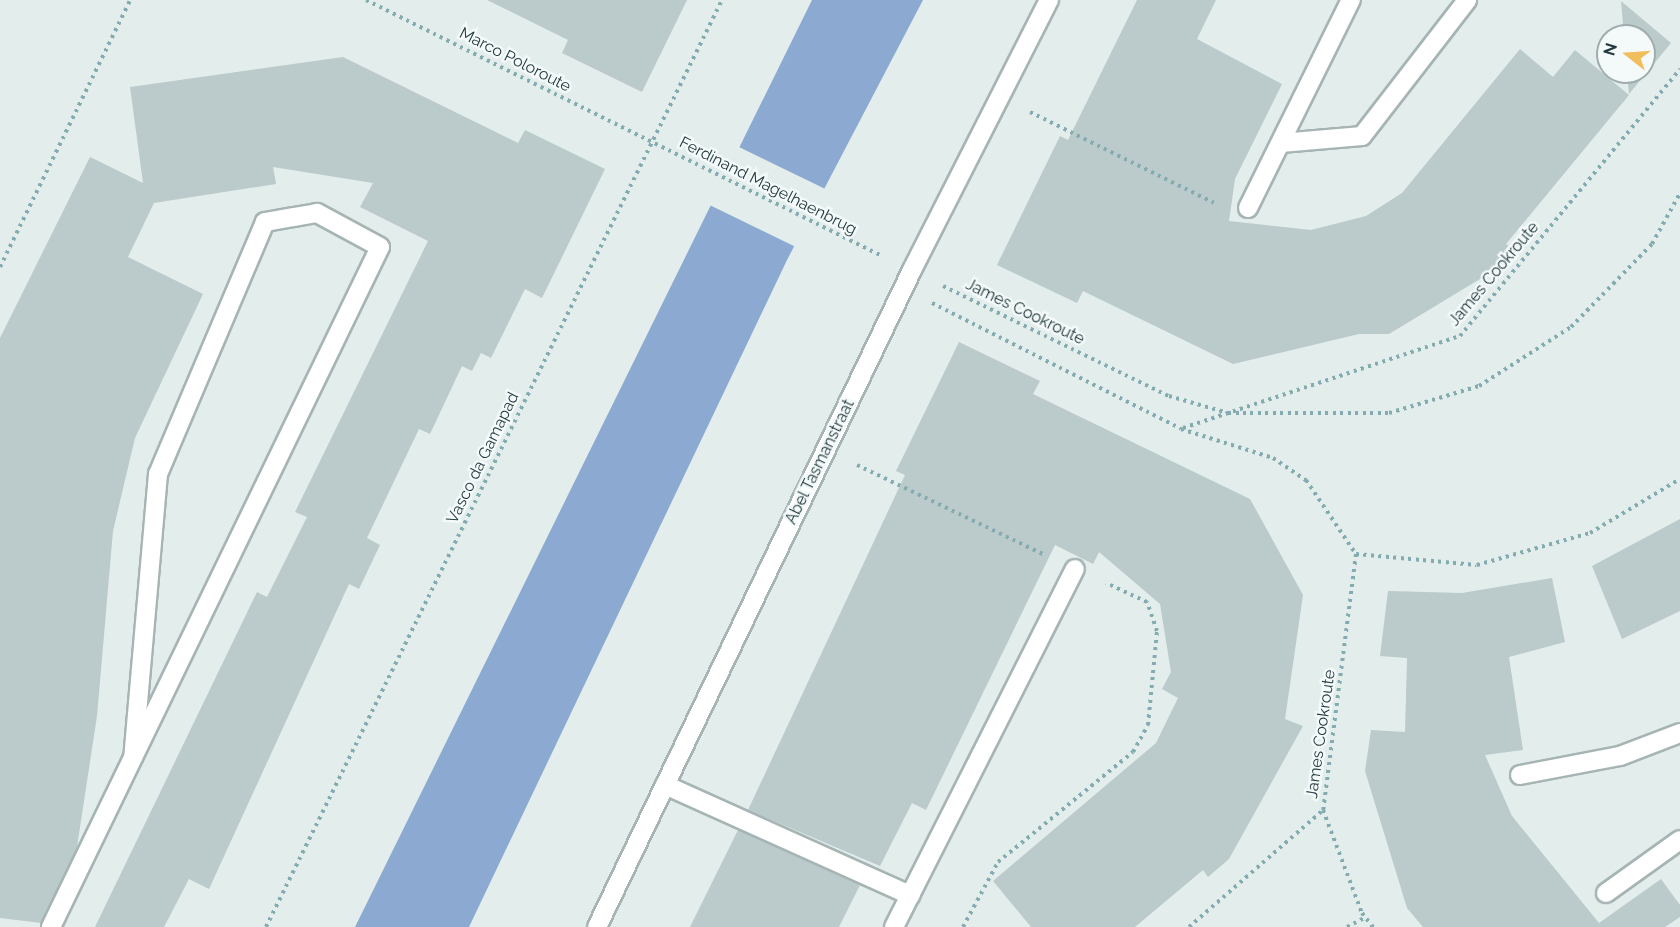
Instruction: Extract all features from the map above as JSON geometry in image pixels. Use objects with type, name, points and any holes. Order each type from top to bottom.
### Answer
[{"type":"street","name":"Abel Tasmanstraat","points":[[597,927],[912,270],[1002,98],[1049,0]]},
{"type":"street","points":[[1248,208],[1351,0]]},
{"type":"street","points":[[1281,143],[1362,136],[1467,0]]},
{"type":"street","points":[[51,927],[380,247],[317,213],[265,222],[158,474],[133,757]]},
{"type":"street","points":[[894,927],[1075,569]]},
{"type":"street","points":[[1520,775],[1620,756],[1680,733]]},
{"type":"street","points":[[665,785],[910,895]]},
{"type":"street","points":[[1606,893],[1680,840]]},
{"type":"path","points":[[0,267],[130,0]]},
{"type":"path","name":"Marco Poloroute","points":[[366,0],[653,142]]},
{"type":"path","name":"Vasco da Gamapad","points":[[266,927],[722,0]]},
{"type":"path","name":"James Cookroute","points":[[1181,429],[1460,336],[1680,69]]},
{"type":"path","points":[[1002,98],[1228,210],[1248,208]]},
{"type":"path","name":"Ferdinand Magelhaenbrug","points":[[653,142],[873,252]]},
{"type":"path","name":"James Cookroute","points":[[912,270],[1169,396],[1228,413],[1389,413],[1479,386],[1571,327],[1652,244],[1680,193]]},
{"type":"path","points":[[904,289],[1181,429],[1273,458],[1306,480],[1356,554],[1477,565],[1590,533],[1680,479]]},
{"type":"path","name":"James Cookroute","points":[[1356,554],[1323,810],[1366,918],[1373,927]]},
{"type":"path","name":"James Cookroute","points":[[1189,927],[1323,810]]},
{"type":"path","points":[[1347,927],[1366,918]]},
{"type":"water","points":[[812,0],[923,0],[787,260],[469,927],[355,927]]},
{"type":"pier","points":[[737,146],[827,190],[798,248],[709,204]]},
{"type":"building","points":[[487,0],[687,0],[642,92],[562,53],[568,40]]},
{"type":"building","points":[[1137,0],[1216,0],[1197,39],[1282,84],[1235,179],[1229,221],[1311,230],[1366,216],[1402,193],[1520,49],[1553,77],[1575,50],[1596,68],[1596,84],[1616,84],[1629,95],[1506,244],[1513,249],[1485,276],[1389,334],[1359,334],[1233,364],[1083,291],[1077,303],[997,265],[1060,136],[1068,140]]},
{"type":"building","points":[[1621,1],[1648,24],[1623,24]]},
{"type":"building","points":[[1656,30],[1671,43],[1656,61]]},
{"type":"building","points":[[343,57],[518,143],[525,130],[605,169],[542,298],[525,289],[491,358],[481,353],[472,371],[462,366],[430,434],[419,429],[367,538],[380,545],[359,589],[349,584],[209,889],[189,879],[164,927],[95,927],[257,592],[267,597],[307,517],[295,512],[428,241],[360,207],[373,183],[273,167],[276,184],[154,203],[128,257],[203,294],[135,438],[113,531],[97,716],[77,847],[41,923],[0,918],[0,338],[90,157],[143,183],[130,87]]},
{"type":"building","points":[[1628,84],[1637,84],[1629,94]]},
{"type":"building","points":[[959,342],[1040,381],[1033,394],[1250,499],[1303,595],[1285,719],[1303,726],[1229,859],[1208,877],[1203,870],[1135,927],[1031,927],[993,881],[1156,743],[1178,698],[1162,689],[1171,672],[1160,604],[1099,552],[1093,564],[1055,545],[926,810],[912,803],[880,866],[748,810],[905,475],[896,471]]},
{"type":"building","points":[[1680,519],[1680,611],[1622,639],[1592,566]]},
{"type":"building","points":[[1552,578],[1565,642],[1509,657],[1523,750],[1485,755],[1512,816],[1599,923],[1661,879],[1680,905],[1680,917],[1665,927],[1423,927],[1407,908],[1365,771],[1371,730],[1405,732],[1407,658],[1380,656],[1388,591],[1462,593]]},
{"type":"building","points":[[738,830],[860,885],[839,927],[690,927]]}]
